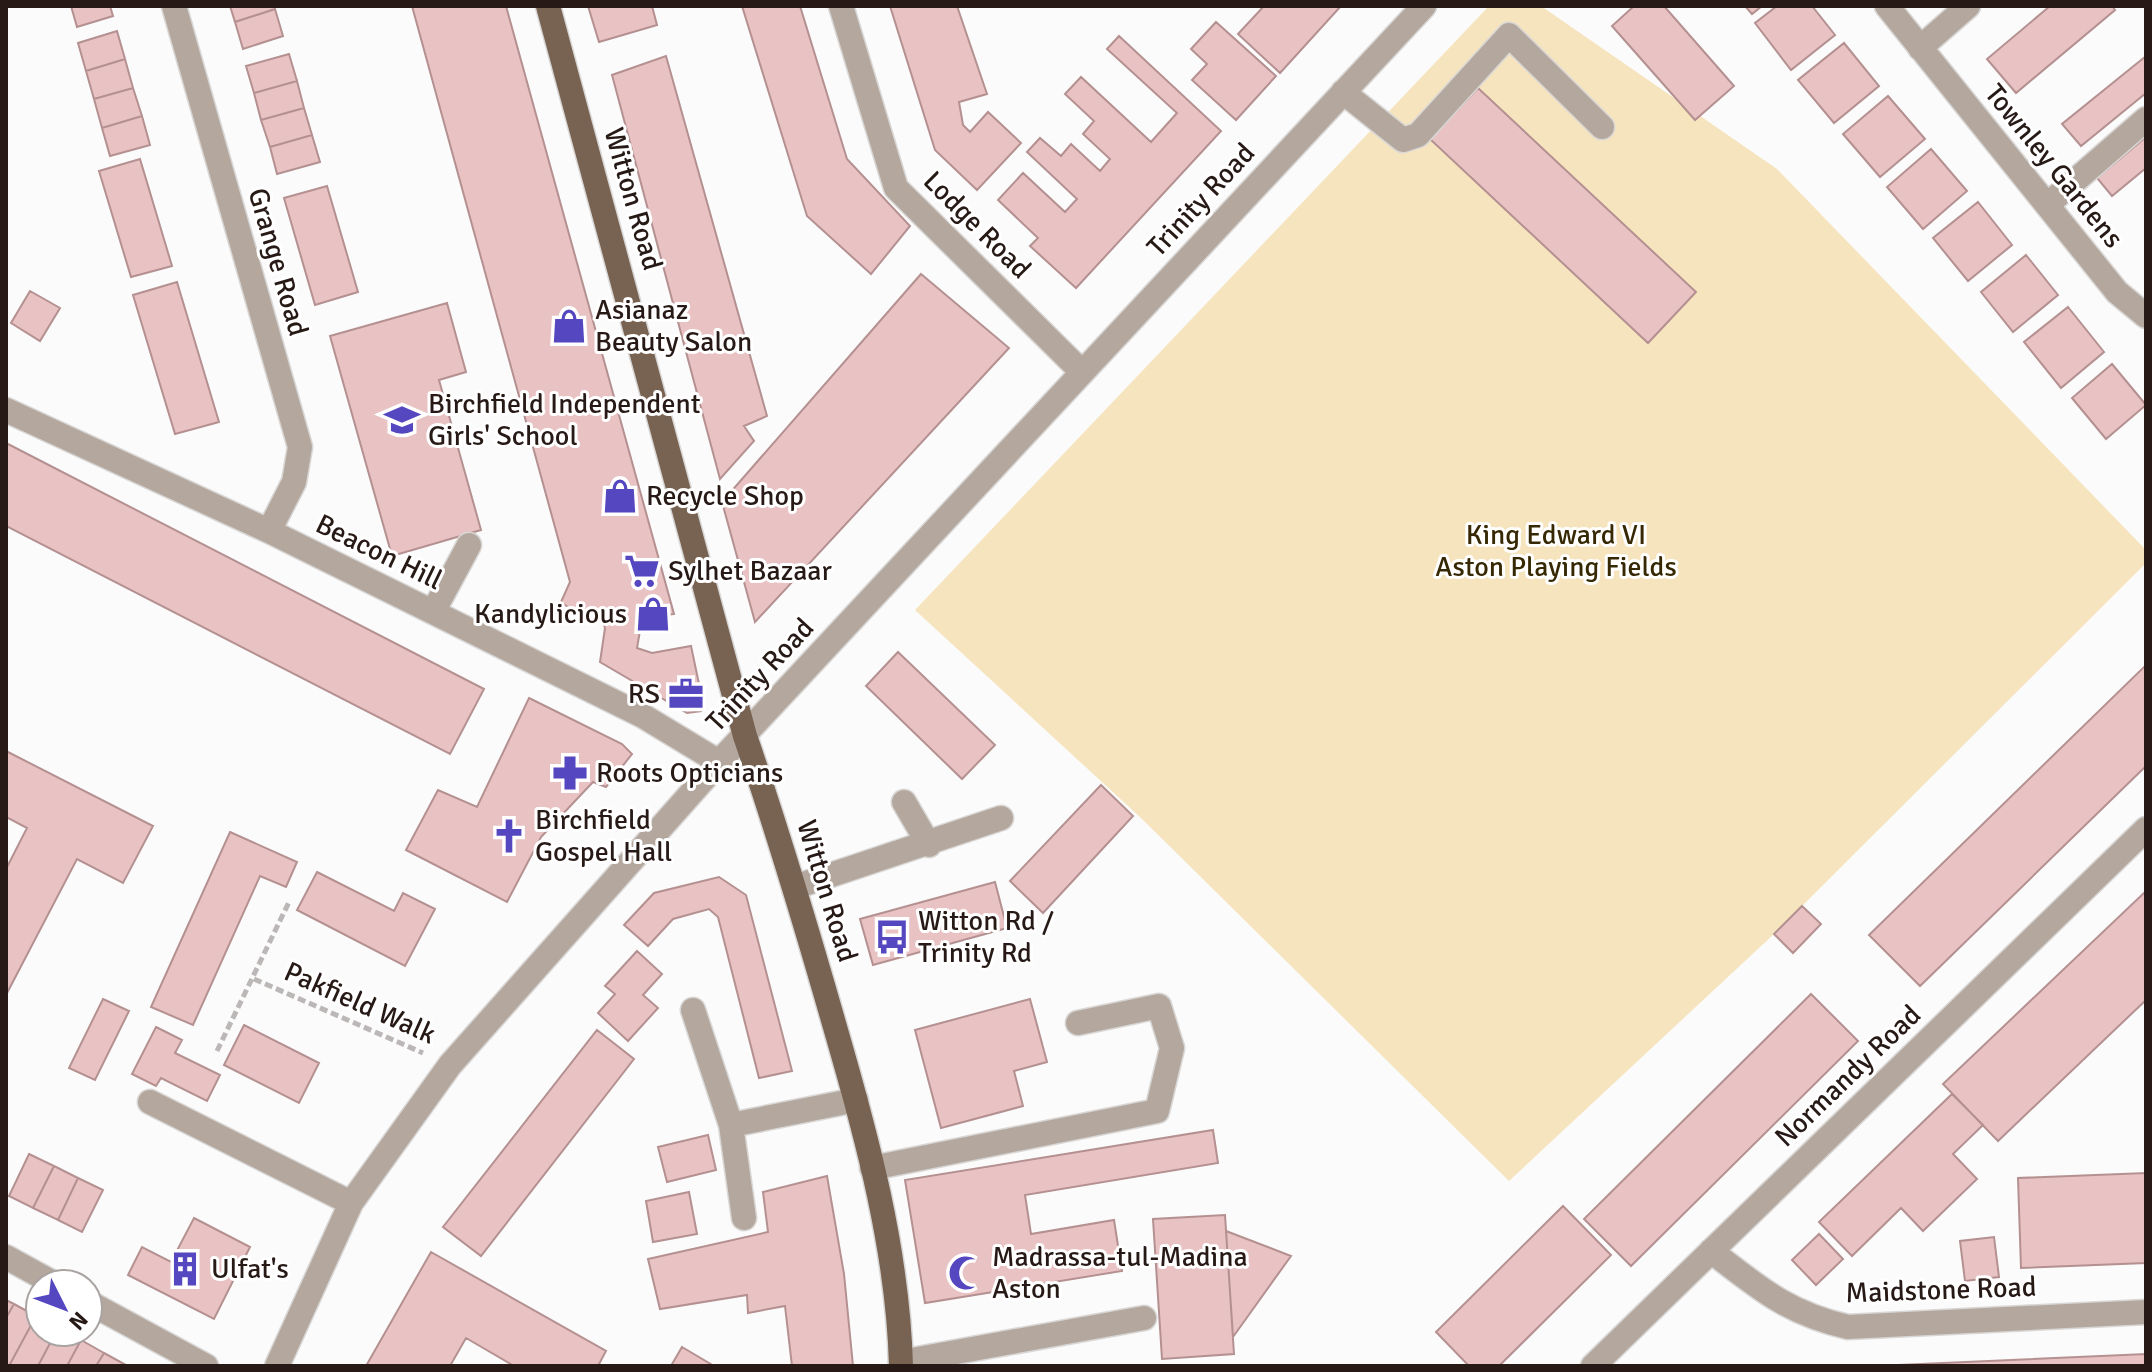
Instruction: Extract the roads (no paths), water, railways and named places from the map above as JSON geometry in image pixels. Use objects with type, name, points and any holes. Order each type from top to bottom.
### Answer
[{"type":"main road","name":"Witton Road","points":[[548,6],[621,267],[745,736],[795,887],[856,1100],[883,1212],[901,1364]]},
{"type":"street","name":"Grange Road","points":[[174,6],[300,447],[294,482],[269,531]]},
{"type":"street","name":"Lodge Road","points":[[841,6],[896,188],[1082,372]]},
{"type":"street","name":"Townley Gardens","points":[[1887,6],[2117,292],[2146,316]]},
{"type":"street","points":[[1920,48],[1968,6]]},
{"type":"street","name":"Trinity Road","points":[[277,1366],[351,1203],[450,1065],[719,762],[1343,92],[1417,8]]},
{"type":"street","points":[[1343,92],[1403,140],[1418,135],[1509,35],[1602,127]]},
{"type":"street","points":[[2047,205],[2146,119]]},
{"type":"street","name":"Beacon Hill","points":[[6,410],[269,531],[643,716],[719,762]]},
{"type":"street","points":[[433,612],[469,545]]},
{"type":"street","points":[[904,802],[929,845]]},
{"type":"street","points":[[795,887],[929,845],[1001,818]]},
{"type":"street","name":"Normandy Road","points":[[1593,1366],[2146,829]]},
{"type":"street","points":[[872,1168],[1157,1111],[1172,1048],[1159,1006],[1078,1023]]},
{"type":"street","points":[[693,1010],[731,1125],[744,1218]]},
{"type":"street","points":[[731,1125],[856,1100]]},
{"type":"street","points":[[150,1102],[351,1203]]},
{"type":"street","name":"Maidstone Road","points":[[1711,1251],[1777,1301],[1808,1318],[1848,1327],[2146,1312]]},
{"type":"street","points":[[6,1257],[26,1268]]},
{"type":"street","points":[[104,1311],[206,1366]]},
{"type":"street","points":[[901,1364],[1144,1318]]},
{"type":"place","name":"Asianaz Beauty Salon","points":[[569,326]]},
{"type":"place","name":"Birchfield Independent Girls' School","points":[[402,420]]},
{"type":"place","name":"Recycle Shop","points":[[620,496]]},
{"type":"place","name":"Sylhet Bazaar","points":[[642,571]]},
{"type":"place","name":"Kandylicious","points":[[653,614]]},
{"type":"place","name":"RS","points":[[686,694]]},
{"type":"place","name":"Roots Opticians","points":[[570,773]]},
{"type":"place","name":"Birchfield Gospel Hall","points":[[509,836]]},
{"type":"place","name":"Witton Rd / Trinity Rd","points":[[892,937]]},
{"type":"place","name":"Ulfat's","points":[[185,1269]]},
{"type":"place","name":"Madrassa-tul-Madina Aston","points":[[966,1273]]},
{"type":"park label","name":"King Edward VI Aston Playing Fields","points":[[1556,551]]}]
